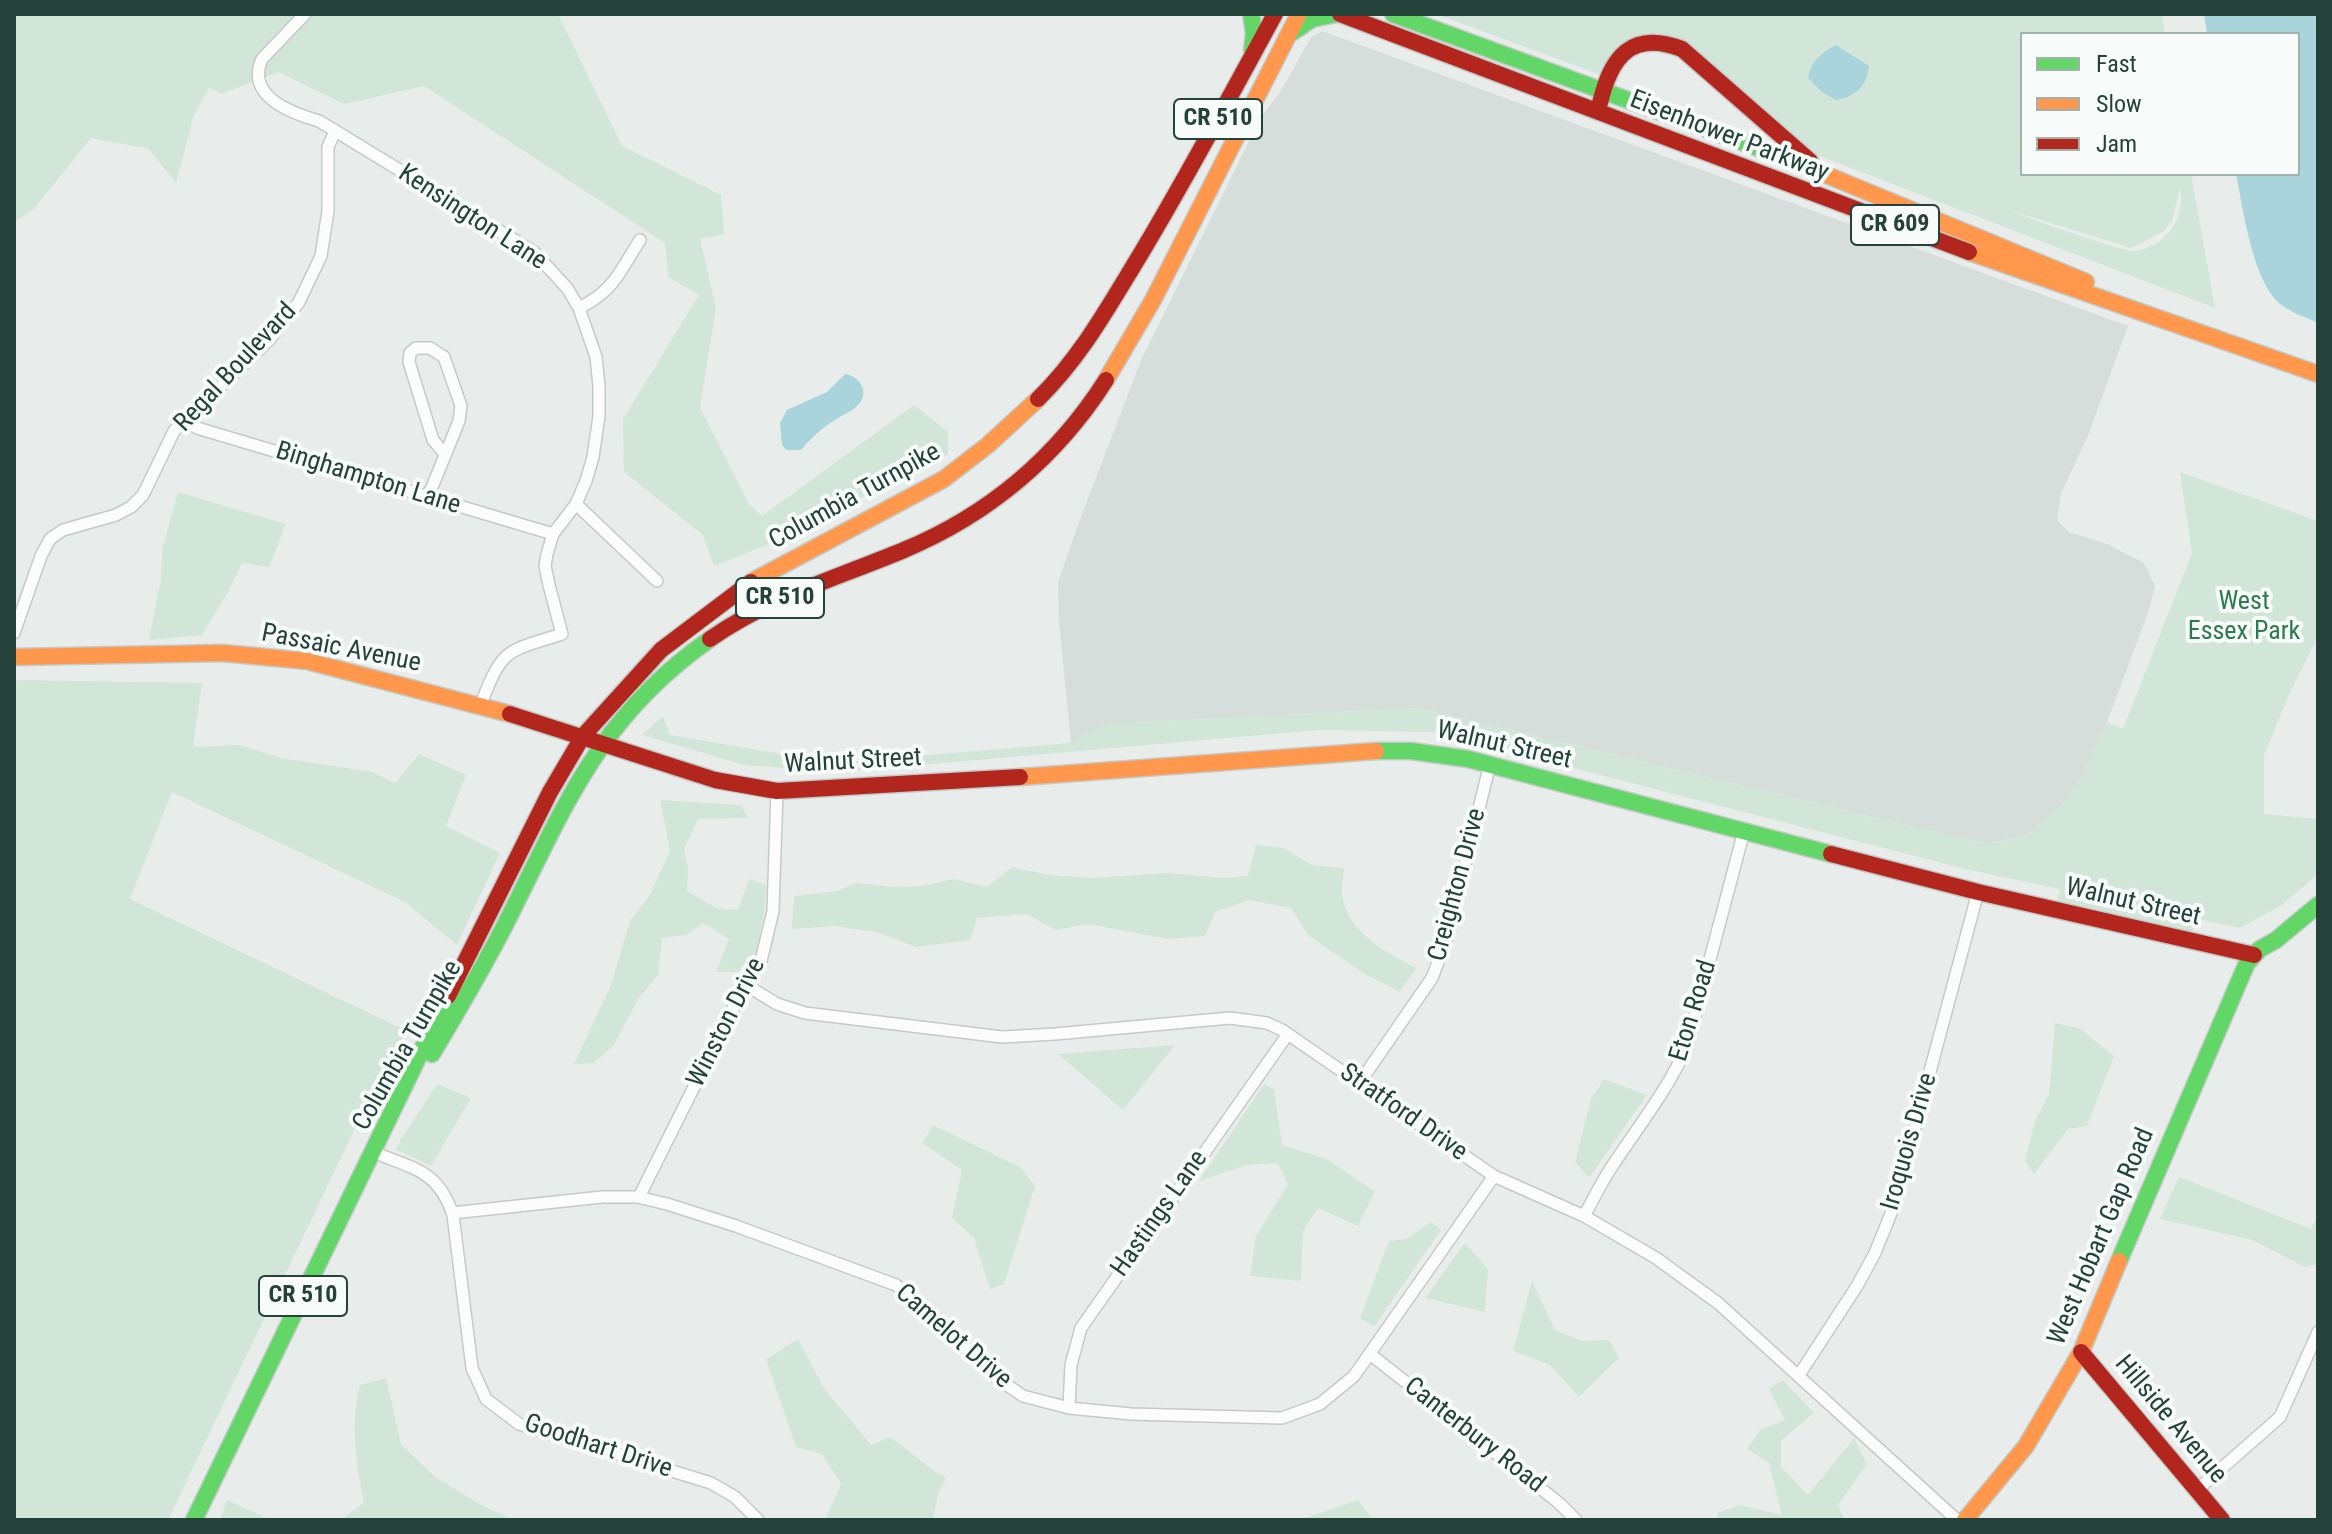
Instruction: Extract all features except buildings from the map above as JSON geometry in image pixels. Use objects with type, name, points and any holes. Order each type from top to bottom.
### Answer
[{"type":"main road","points":[[1251,14],[1254,33],[1251,60]]},
{"type":"main road","name":"Columbia Turnpike","points":[[373,1152],[527,836],[583,736],[661,650],[707,614],[757,579],[944,479],[988,445],[1041,396],[1073,361],[1099,323],[1155,231],[1275,14]]},
{"type":"main road","name":"Columbia Turnpike","points":[[373,1152],[474,981],[578,779],[628,711],[701,645],[749,614],[796,591],[889,556],[960,524],[1003,494],[1038,464],[1078,421],[1116,367],[1139,327],[1299,14]]},
{"type":"main road","points":[[1287,38],[1301,23],[1316,16],[1338,14]]},
{"type":"main road","name":"Eisenhower Parkway","points":[[1338,14],[2011,268],[2318,374]]},
{"type":"main road","name":"Eisenhower Parkway","points":[[1393,14],[1821,171],[2195,329]]},
{"type":"main road","points":[[1598,114],[1602,91],[1611,68],[1624,52],[1642,42],[1673,44],[1821,171]]},
{"type":"main road","name":"Passaic Avenue","points":[[14,657],[223,653],[307,661],[481,704],[602,743]]},
{"type":"main road","name":"Walnut Street","points":[[602,743],[715,780],[777,791],[1118,771],[1391,750],[1431,751],[1978,892],[2254,955]]},
{"type":"main road","points":[[2254,955],[2318,905]]},
{"type":"main road","name":"West Hobart Gap Road","points":[[1965,1520],[2026,1446],[2081,1352],[2240,975],[2254,955]]},
{"type":"main road","name":"CR 510","points":[[194,1520],[373,1152]]},
{"type":"main road","name":"Hillside Avenue","points":[[2081,1352],[2222,1520]]},
{"type":"street","name":"Kensington Lane","points":[[305,14],[262,59],[259,66],[261,87],[274,102],[294,114],[319,121],[534,252],[561,280],[579,308],[596,357],[599,416],[593,457],[576,504],[553,534],[545,566],[562,634],[503,656],[481,704]]},
{"type":"street","name":"Regal Boulevard","points":[[14,633],[50,539],[63,530],[116,515],[131,507],[143,495],[174,431],[278,330],[299,302],[313,279],[326,234],[328,147],[335,131]]},
{"type":"street","points":[[579,308],[608,290],[640,240]]},
{"type":"street","points":[[428,497],[459,421],[461,406],[444,357],[430,348],[416,348],[410,353],[409,362],[433,440],[444,453]]},
{"type":"street","name":"Binghampton Lane","points":[[185,419],[197,428],[553,534]]},
{"type":"street","points":[[576,504],[657,581]]},
{"type":"street","name":"Creighton Drive","points":[[1360,1082],[1432,978],[1446,941],[1490,764]]},
{"type":"street","name":"Winston Drive","points":[[639,1197],[761,961],[770,931],[777,791]]},
{"type":"street","name":"Eton Road","points":[[1584,1216],[1614,1162],[1674,1075],[1687,1046],[1744,831]]},
{"type":"street","name":"Iroquois Drive","points":[[1799,1375],[1863,1275],[1894,1206],[1978,892]]},
{"type":"street","name":"Stratford Drive","points":[[746,985],[777,1004],[805,1013],[1002,1037],[1230,1018],[1267,1023],[1360,1082],[1494,1176],[1584,1216],[1656,1258],[1718,1303],[1957,1520]]},
{"type":"street","name":"Hastings Lane","points":[[1069,1408],[1071,1365],[1081,1328],[1288,1034]]},
{"type":"street","name":"Goodhart Drive","points":[[373,1152],[427,1174],[447,1196],[452,1213],[472,1368],[486,1399],[519,1424],[711,1483],[735,1497],[758,1520]]},
{"type":"street","name":"Camelot Drive","points":[[452,1213],[602,1197],[639,1197],[736,1226],[896,1285],[931,1313],[994,1376],[1023,1396],[1069,1408],[1198,1418],[1282,1418],[1320,1404],[1337,1392],[1370,1354],[1494,1176]]},
{"type":"street","points":[[2198,1489],[2280,1417],[2318,1332]]},
{"type":"street","name":"Canterbury Road","points":[[1370,1354],[1559,1503],[1576,1520]]},
{"type":"shaded area","points":[[1322,31],[2128,326],[2089,433],[2061,494],[2057,520],[2069,532],[2107,544],[2144,563],[2155,586],[2107,722],[2083,775],[2063,804],[2028,835],[1986,844],[1419,708],[1109,724],[1071,743],[1058,582],[1079,522],[1142,358],[1261,117],[1281,91],[1311,37]]},
{"type":"green space","points":[[14,14],[558,14],[622,146],[721,195],[724,234],[700,239],[716,308],[700,407],[749,504],[762,516],[914,405],[948,432],[948,454],[774,542],[714,566],[703,535],[624,472],[623,419],[699,295],[668,277],[665,243],[424,86],[344,104],[279,72],[221,94],[209,88],[194,115],[176,183],[149,149],[91,138],[33,210],[14,222]]},
{"type":"green space","points":[[1436,14],[2161,14],[2165,32],[2020,32],[2020,176],[2191,176],[2215,308],[1817,155],[1781,128],[1688,44],[1640,35],[1598,74]],"holes":[[[2180,188],[2177,220],[2164,237],[2156,244],[2134,251],[2009,210],[2131,248],[2164,231],[2172,221]]]},
{"type":"green space","name":"West Essex Park","points":[[2180,472],[2318,521],[2318,636],[2264,755],[2264,814],[2318,819],[2318,874],[2282,905],[2240,928],[2198,919],[2192,932],[2057,900],[2060,889],[1965,869],[1433,732],[1318,730],[841,772],[744,765],[642,735],[663,716],[670,735],[834,763],[1070,743],[1109,724],[1419,708],[1986,844],[2028,835],[2063,804],[2083,775],[2107,722],[2123,729],[2192,553]]},
{"type":"green space","points":[[178,492],[286,524],[269,567],[242,563],[202,635],[149,640],[161,580],[162,550]]},
{"type":"green space","points":[[14,680],[202,683],[193,747],[239,745],[281,758],[372,772],[395,783],[419,754],[466,775],[446,826],[500,853],[457,945],[405,902],[172,792],[130,899],[407,1031],[378,1080],[168,1520],[14,1520]]},
{"type":"green space","points":[[660,800],[741,805],[748,818],[698,819],[684,849],[688,869],[687,891],[716,908],[738,910],[749,879],[766,885],[757,950],[738,972],[716,972],[729,939],[703,923],[687,935],[662,938],[658,975],[638,999],[614,1045],[594,1063],[574,1064],[611,985],[630,921],[650,895],[670,851]]},
{"type":"green space","points":[[1256,845],[1284,848],[1311,865],[1344,868],[1342,894],[1351,920],[1369,939],[1416,968],[1400,992],[1365,974],[1309,936],[1291,908],[1249,900],[1215,912],[1205,936],[1168,939],[1088,924],[1056,930],[1027,914],[977,918],[970,940],[916,947],[879,933],[835,926],[792,929],[794,896],[837,891],[856,883],[922,886],[954,879],[987,887],[1012,867],[1049,875],[1091,878],[1168,873],[1224,878],[1248,876]]},
{"type":"green space","points":[[2055,1023],[2079,1028],[2114,1056],[2087,1126],[2068,1129],[2034,1174],[2025,1161],[2035,1121],[2049,1094]]},
{"type":"green space","points":[[1175,1045],[1123,1110],[1058,1054]]},
{"type":"green space","points":[[1604,1079],[1647,1095],[1589,1178],[1575,1162],[1591,1099]]},
{"type":"green space","points":[[437,1084],[471,1098],[431,1166],[395,1149]]},
{"type":"green space","points":[[1264,1084],[1274,1089],[1282,1145],[1327,1159],[1375,1192],[1358,1226],[1318,1208],[1303,1231],[1301,1281],[1250,1276],[1256,1236],[1288,1184],[1277,1163],[1247,1165],[1199,1181]]},
{"type":"green space","points":[[933,1125],[1020,1167],[1035,1186],[1004,1284],[990,1289],[974,1238],[952,1218],[962,1170],[922,1143]]},
{"type":"green space","points":[[2179,1177],[2311,1229],[2318,1215],[2318,1264],[2305,1267],[2252,1240],[2160,1219]]},
{"type":"green space","points":[[1431,1222],[1441,1230],[1374,1327],[1360,1318],[1389,1241],[1406,1239]]},
{"type":"green space","points":[[1465,1243],[1488,1269],[1485,1312],[1425,1298]]},
{"type":"green space","points":[[1532,1281],[1555,1330],[1582,1341],[1609,1340],[1619,1358],[1579,1397],[1550,1365],[1513,1351]]},
{"type":"green space","points":[[798,1339],[824,1388],[871,1445],[890,1437],[946,1478],[938,1494],[933,1520],[825,1520],[841,1484],[822,1454],[796,1447],[766,1359]]},
{"type":"green space","points":[[386,1378],[401,1444],[435,1477],[513,1520],[340,1520],[364,1503],[355,1430],[360,1385]]},
{"type":"green space","points":[[1783,1380],[1814,1413],[1781,1441],[1781,1467],[1808,1495],[1854,1438],[1867,1464],[1838,1505],[1844,1520],[1718,1520],[1717,1513],[1740,1505],[1782,1515],[1769,1463],[1747,1449],[1760,1430],[1785,1420],[1769,1389]]},
{"type":"green space","points":[[227,1500],[271,1520],[220,1520]]},
{"type":"green space","points":[[1358,1500],[1373,1520],[1301,1520],[1306,1518]]},
{"type":"water","points":[[2204,14],[2318,14],[2318,323],[2279,303],[2262,278],[2250,242],[2236,176],[2300,176],[2300,32],[2207,32]]},
{"type":"water","points":[[1836,45],[1869,66],[1866,79],[1859,89],[1836,100],[1808,78],[1818,58]]},
{"type":"water","points":[[845,374],[855,378],[862,386],[861,401],[821,430],[801,450],[786,450],[782,445],[780,423],[787,410],[827,392]]},
{"type":"traffic: fast","points":[[1251,14],[1254,33],[1252,51]]},
{"type":"traffic: fast","points":[[1291,33],[1312,19],[1336,14]]},
{"type":"traffic: fast","points":[[1393,14],[1783,157]]},
{"type":"traffic: fast","points":[[432,1054],[487,959],[565,805],[587,769],[638,701],[710,639]]},
{"type":"traffic: fast","points":[[1376,751],[1411,751],[1468,759],[1831,854]]},
{"type":"traffic: fast","points":[[2119,1261],[2247,963],[2260,949],[2276,940],[2318,905]]},
{"type":"traffic: fast","points":[[194,1520],[448,996]]},
{"type":"traffic: slow","points":[[1106,380],[1153,300],[1299,14]]},
{"type":"traffic: slow","points":[[1783,157],[2086,282]]},
{"type":"traffic: slow","points":[[1969,252],[2318,374]]},
{"type":"traffic: slow","points":[[751,582],[944,479],[988,445],[1038,399]]},
{"type":"traffic: slow","points":[[14,657],[223,653],[307,661],[510,714]]},
{"type":"traffic: slow","points":[[1020,777],[1376,751]]},
{"type":"traffic: slow","points":[[1965,1520],[2026,1446],[2081,1352],[2119,1261]]},
{"type":"traffic: jam","points":[[1038,399],[1078,352],[1112,301],[1153,234],[1275,14]]},
{"type":"traffic: jam","points":[[1340,14],[1969,252]]},
{"type":"traffic: jam","points":[[1600,103],[1610,72],[1626,51],[1637,45],[1665,44],[1682,49],[1810,161]]},
{"type":"traffic: jam","points":[[710,639],[756,611],[904,550],[964,520],[1018,481],[1043,458],[1066,434],[1106,380]]},
{"type":"traffic: jam","points":[[448,996],[550,792],[583,736],[661,650],[751,582]]},
{"type":"traffic: jam","points":[[510,714],[715,780],[777,791],[1020,777]]},
{"type":"traffic: jam","points":[[1831,854],[1978,892],[2254,955]]},
{"type":"traffic: jam","points":[[2081,1352],[2222,1520]]}]
